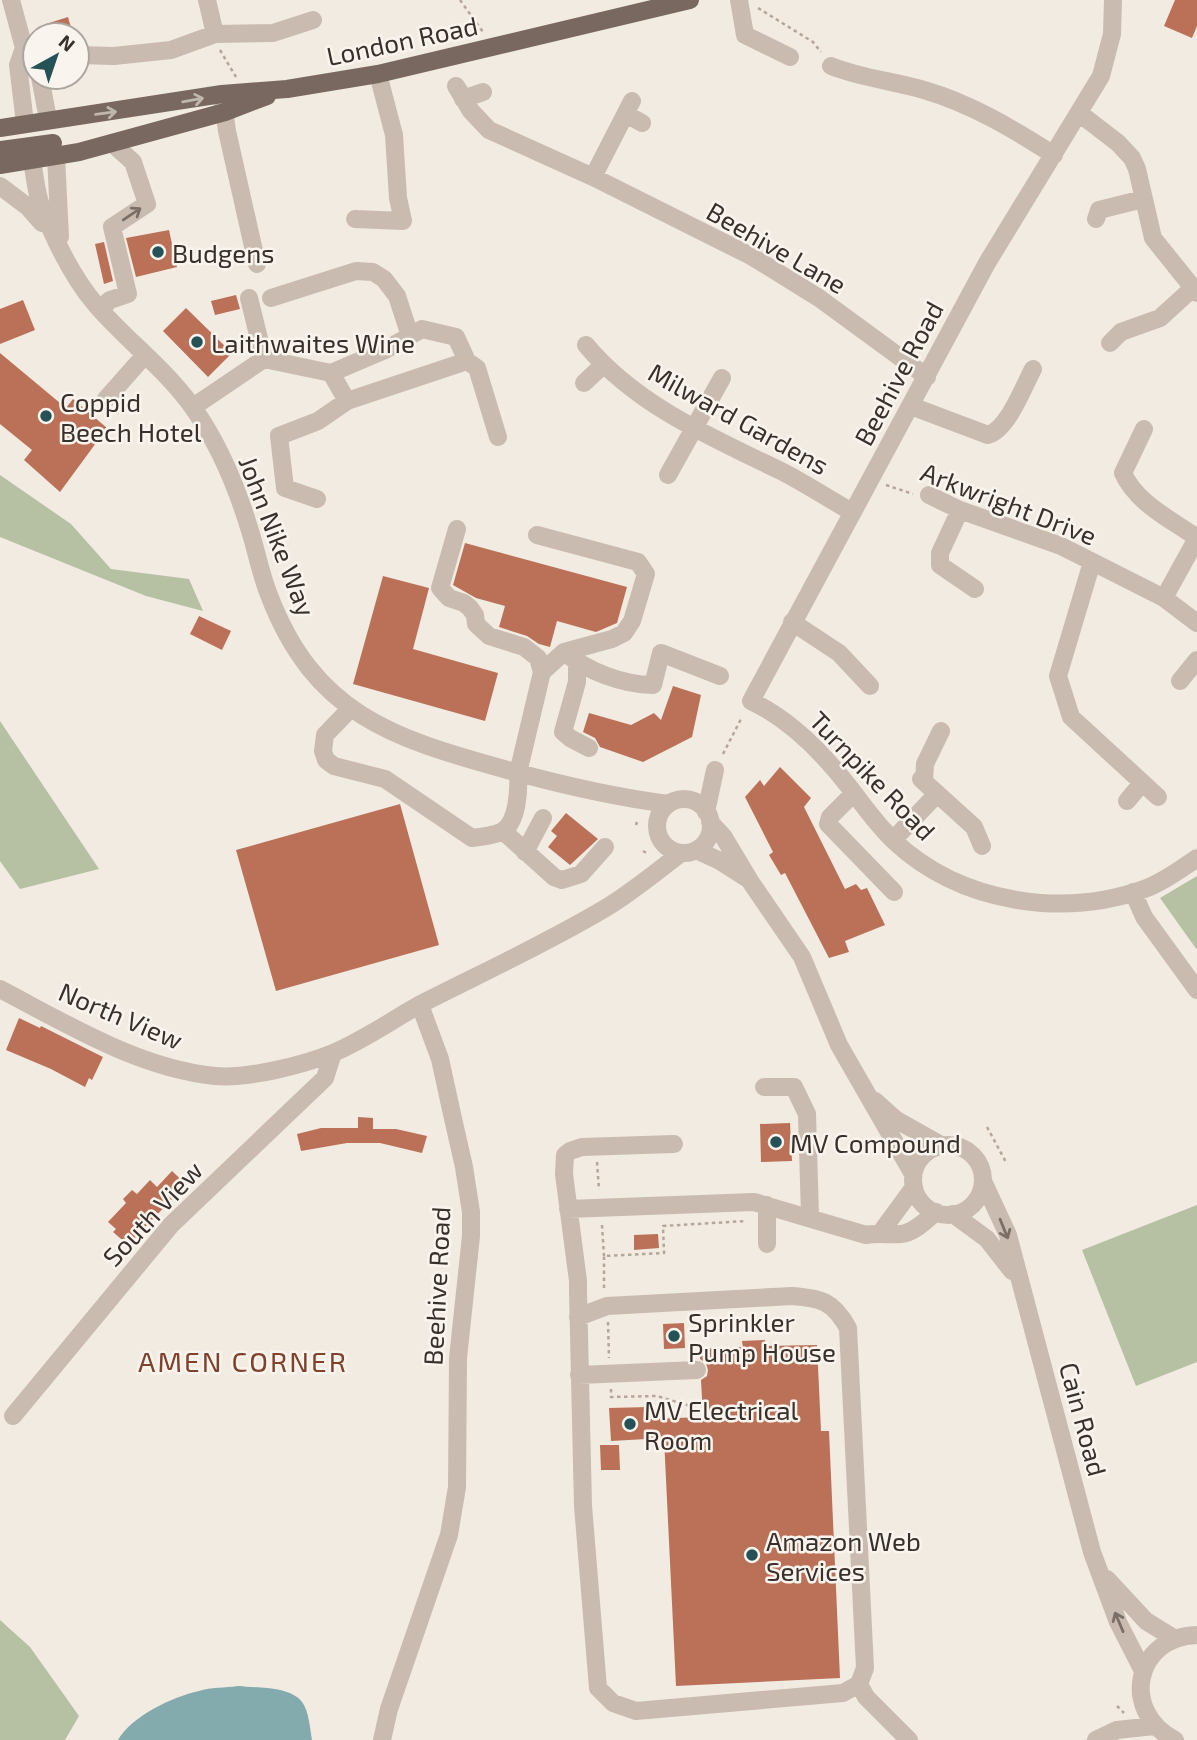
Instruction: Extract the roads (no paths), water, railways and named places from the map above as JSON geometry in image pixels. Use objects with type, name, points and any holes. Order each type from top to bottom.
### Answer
[{"type":"main road","name":"London Road","points":[[31,154],[112,143],[224,103],[378,74],[666,2],[690,0]]},
{"type":"main road","name":"London Road","points":[[0,128],[48,119],[224,103]]},
{"type":"main road","points":[[48,119],[54,150]]},
{"type":"main road","points":[[25,123],[31,154]]},
{"type":"main road","points":[[0,150],[31,154]]},
{"type":"main road","points":[[0,165],[31,154]]},
{"type":"street","points":[[11,0],[21,31]]},
{"type":"street","points":[[207,0],[215,34]]},
{"type":"street","points":[[738,0],[745,35],[790,57]]},
{"type":"street","name":"Beehive Road","points":[[751,701],[987,263],[1101,76],[1112,34],[1113,0]]},
{"type":"street","points":[[91,55],[114,56],[171,50],[215,34],[273,33],[313,20]]},
{"type":"street","points":[[21,62],[18,65],[21,90]]},
{"type":"street","points":[[831,66],[855,75],[925,90],[996,119],[1054,155]]},
{"type":"street","points":[[355,219],[402,221],[394,135],[378,74]]},
{"type":"street","points":[[21,91],[25,123]]},
{"type":"street","points":[[43,91],[48,119]]},
{"type":"street","name":"Beehive Lane","points":[[483,92],[459,92],[471,111],[489,130],[593,177],[751,256],[819,298],[927,377]]},
{"type":"street","points":[[224,103],[257,264]]},
{"type":"street","points":[[593,177],[629,108],[642,123]]},
{"type":"street","points":[[1079,113],[1118,142],[1132,158],[1153,239],[1195,290],[1160,318],[1121,332],[1110,343]]},
{"type":"street","points":[[100,309],[110,300],[128,294],[112,227],[147,204],[133,162],[112,143]]},
{"type":"street","name":"John Nike Way","points":[[54,150],[62,248]]},
{"type":"street","name":"John Nike Way","points":[[31,154],[41,206],[74,273],[100,309],[171,380],[193,407],[226,466],[236,490],[268,593],[286,633],[308,666],[329,690],[351,708],[389,731],[410,740],[518,773],[626,799],[669,804]]},
{"type":"street","name":"John Nike Way","points":[[0,186],[28,206],[62,248]]},
{"type":"street","points":[[1096,219],[1099,210],[1143,199]]},
{"type":"street","points":[[271,298],[356,271],[373,272],[384,279],[397,296],[410,336]]},
{"type":"street","points":[[249,299],[264,359]]},
{"type":"street","points":[[193,407],[264,359],[331,373],[385,350],[422,329],[456,337],[467,361],[477,368],[498,437]]},
{"type":"street","name":"Milward Gardens","points":[[586,345],[603,365],[661,409],[786,474],[852,512]]},
{"type":"street","points":[[106,399],[145,355]]},
{"type":"street","points":[[317,499],[285,488],[279,436],[318,421],[346,401],[467,361]]},
{"type":"street","points":[[584,383],[603,365]]},
{"type":"street","points":[[911,406],[988,435],[1004,424],[1033,369]]},
{"type":"street","points":[[331,373],[346,401]]},
{"type":"street","points":[[668,475],[722,378]]},
{"type":"street","points":[[1144,429],[1124,473],[1128,484],[1154,509],[1197,538],[1164,598]]},
{"type":"street","name":"Arkwright Drive","points":[[929,495],[960,510],[1061,546],[1164,598],[1197,623]]},
{"type":"street","points":[[960,510],[940,553],[940,565],[975,589]]},
{"type":"street","points":[[351,708],[325,735],[323,751],[326,760],[334,766],[385,779],[472,838],[503,831],[508,826],[519,788],[518,773],[542,672],[534,653],[489,636],[476,624],[475,615],[470,608],[444,594],[440,588],[457,529]]},
{"type":"street","points":[[537,535],[638,562],[646,574],[632,621],[624,633],[542,672]]},
{"type":"street","points":[[1092,562],[1058,676],[1071,717],[1158,797]]},
{"type":"street","points":[[792,622],[839,653],[870,686]]},
{"type":"street","points":[[571,658],[635,685],[653,685],[661,653],[720,676]]},
{"type":"street","points":[[571,658],[577,682],[563,732],[589,748]]},
{"type":"street","points":[[1180,681],[1197,660]]},
{"type":"street","name":"Turnpike Road","points":[[751,701],[804,737],[822,754],[894,840],[925,865],[953,881],[983,892],[1021,901],[1068,904],[1133,892],[1163,881],[1197,858]]},
{"type":"street","points":[[894,840],[927,785],[925,764],[941,731]]},
{"type":"street","points":[[420,1005],[606,908],[644,879],[707,838],[715,769],[688,800]]},
{"type":"street","points":[[1127,801],[1142,783]]},
{"type":"street","points":[[927,785],[951,807],[956,808],[974,827],[982,846]]},
{"type":"street","points":[[854,793],[830,817],[828,824],[894,892]]},
{"type":"street","name":"John Nike Way","points":[[626,799],[660,836]]},
{"type":"street","points":[[644,879],[660,836],[660,814],[669,804],[688,800],[701,806],[802,957],[839,1045],[913,1181],[918,1198],[926,1206],[944,1213]]},
{"type":"street","points":[[525,852],[543,818]]},
{"type":"street","points":[[503,831],[554,877],[562,880],[581,874],[606,847]]},
{"type":"street","points":[[660,836],[674,851],[688,851],[718,860],[750,881]]},
{"type":"street","points":[[1133,892],[1144,917],[1197,990]]},
{"type":"street","name":"North View","points":[[0,989],[130,1053],[192,1072],[216,1076],[264,1072],[333,1053],[420,1005]]},
{"type":"street","name":"Beehive Road","points":[[382,1740],[389,1709],[449,1535],[457,1487],[458,1358],[471,1236],[471,1212],[464,1167],[440,1059],[420,1005]]},
{"type":"street","name":"South View","points":[[13,1416],[170,1225],[325,1078],[333,1053]]},
{"type":"street","points":[[764,1087],[794,1087],[807,1114],[810,1217]]},
{"type":"street","points":[[568,1209],[616,1206],[630,1195],[743,1194],[762,1209],[810,1217],[866,1235],[881,1232],[903,1234],[944,1213],[970,1206],[977,1199],[983,1181],[974,1156],[959,1147],[941,1146],[895,1119],[867,1094]]},
{"type":"street","points":[[578,1317],[607,1306],[792,1296],[816,1297],[838,1310],[848,1328],[865,1668],[859,1684],[843,1693],[636,1711],[613,1703],[598,1688],[583,1506],[579,1374],[578,1317],[578,1281],[564,1174],[565,1155],[570,1151],[596,1147],[674,1144]]},
{"type":"street","points":[[881,1232],[913,1181],[924,1155],[941,1146]]},
{"type":"street","name":"Cain Road","points":[[983,1181],[1008,1235],[1082,1515],[1100,1571],[1118,1622],[1143,1671]]},
{"type":"street","points":[[762,1209],[767,1244]]},
{"type":"street","name":"Cain Road","points":[[944,1213],[996,1248],[1018,1279]]},
{"type":"street","points":[[579,1374],[697,1370]]},
{"type":"street","name":"Cain Road","points":[[1100,1571],[1146,1621],[1175,1639]]},
{"type":"street","points":[[1175,1740],[1154,1726],[1143,1708],[1140,1684],[1143,1671],[1155,1651],[1175,1639],[1197,1636]]},
{"type":"street","points":[[859,1684],[866,1697],[909,1740]]},
{"type":"street","points":[[1116,1730],[1141,1698]]},
{"type":"street","points":[[1096,1740],[1116,1730],[1154,1726]]},
{"type":"water","points":[[238,1686],[281,1690],[297,1697],[306,1710],[312,1740],[118,1740],[133,1723],[165,1703],[204,1690]]},
{"type":"place","name":"Budgens","points":[[158,252]]},
{"type":"place","name":"Laithwaites Wine","points":[[197,342]]},
{"type":"place","name":"Coppid Beech Hotel","points":[[46,416]]},
{"type":"place","name":"MV Compound","points":[[776,1142]]},
{"type":"place","name":"Sprinkler Pump House","points":[[674,1336]]},
{"type":"place","name":"MV Electrical Room","points":[[630,1424]]},
{"type":"place","name":"Amazon Web Services","points":[[752,1555]]},
{"type":"district","name":"AMEN CORNER","points":[[243,1361]]}]
